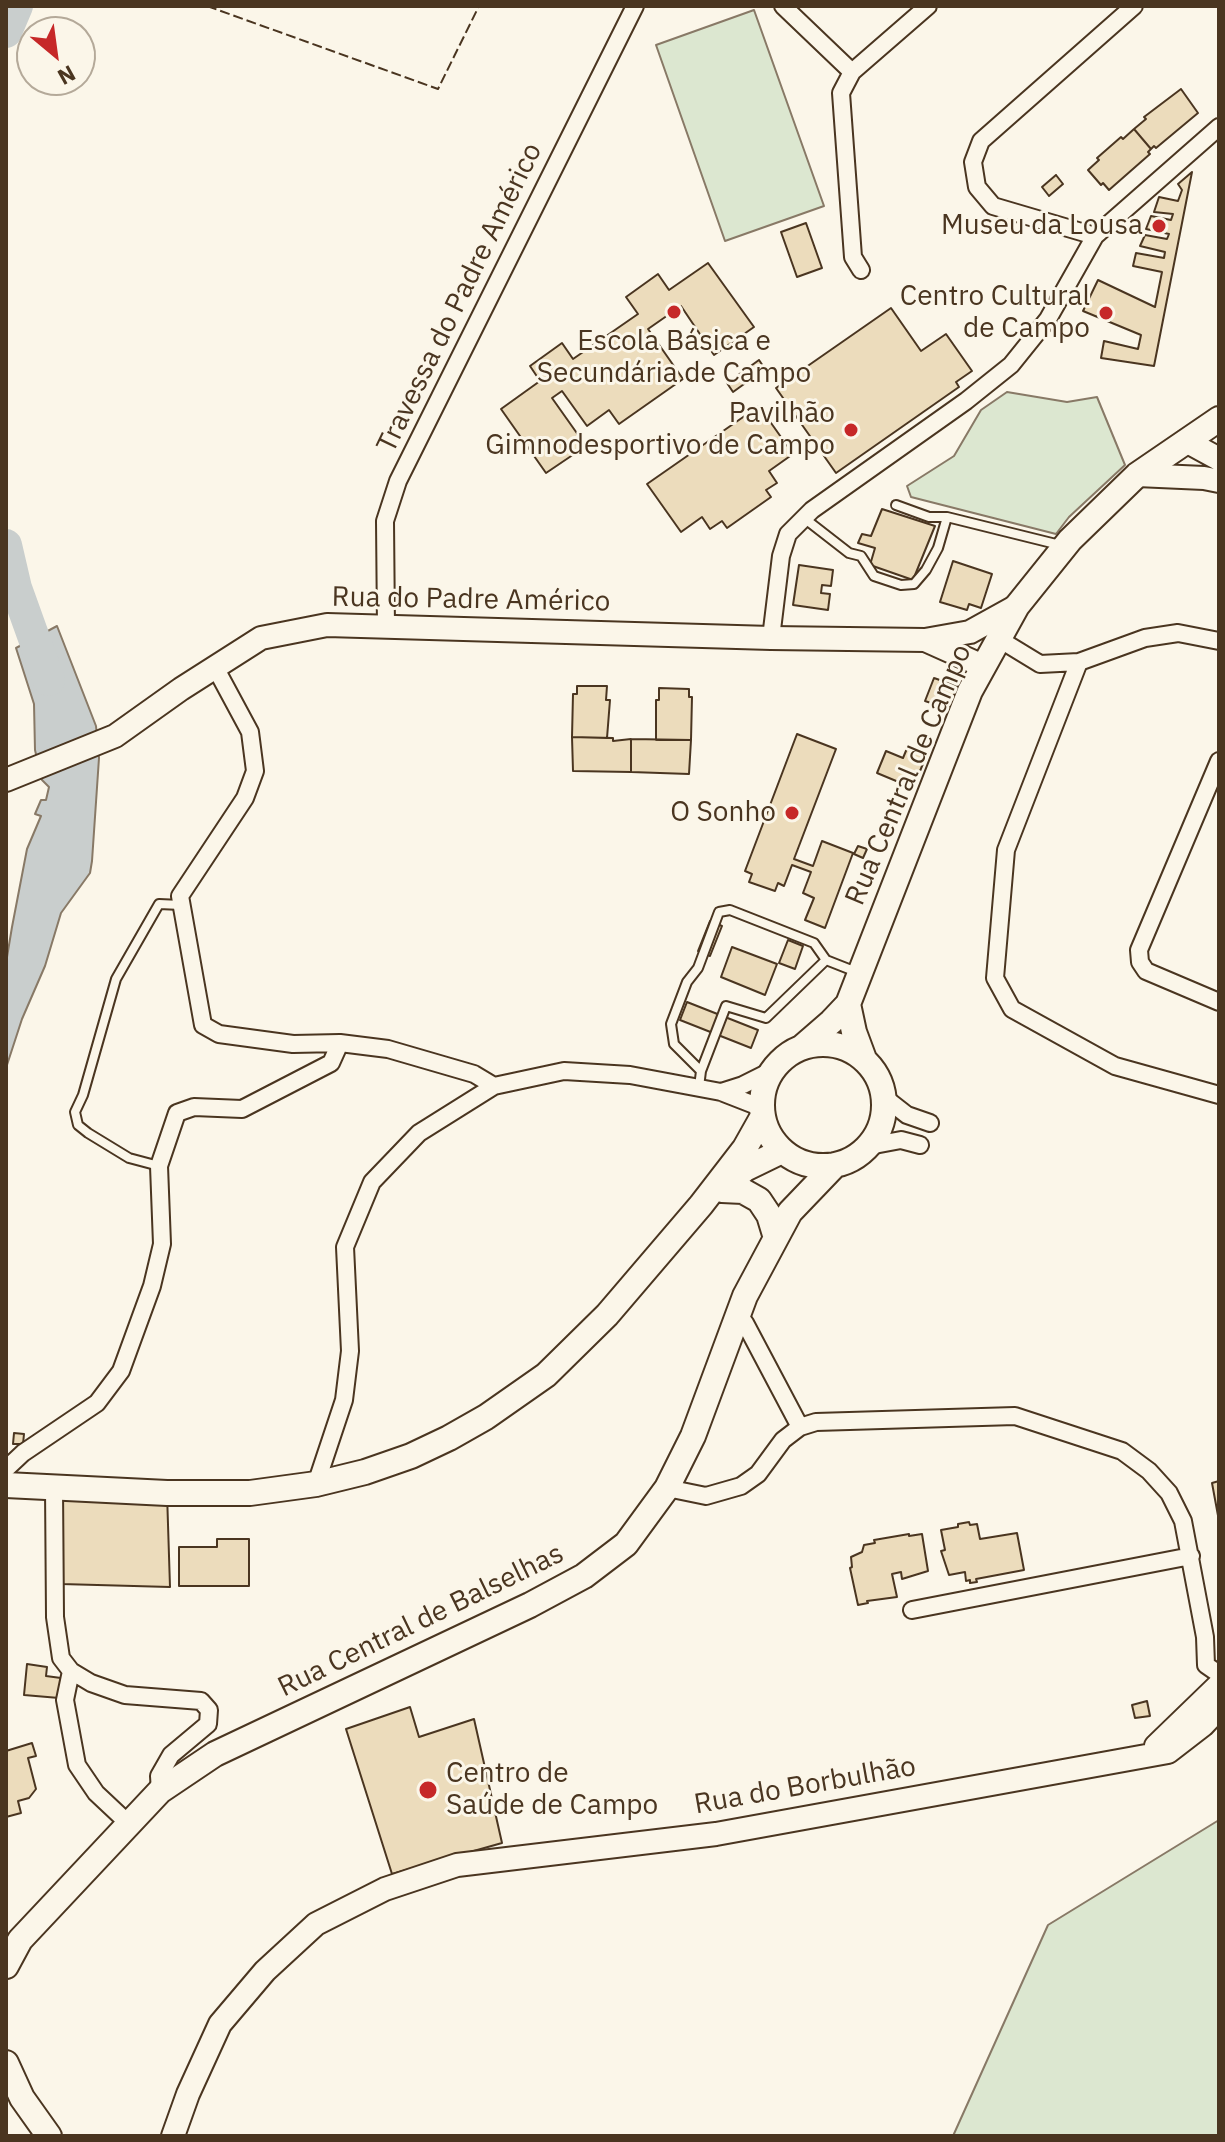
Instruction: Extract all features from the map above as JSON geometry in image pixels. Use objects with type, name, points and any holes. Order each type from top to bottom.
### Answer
[{"type":"main road","name":"Rua Central de Campo","points":[[801,1048],[848,1004],[970,691],[1017,606],[1065,546],[1137,475],[1219,419]]},
{"type":"main road","points":[[848,1004],[864,1059]]},
{"type":"main road","points":[[6,1485],[250,1493],[316,1484],[411,1456],[486,1417],[546,1375],[607,1315],[745,1148],[762,1112],[766,1082],[785,1057],[817,1044],[834,1044],[850,1049],[874,1070],[884,1097],[883,1118],[869,1146],[859,1155],[835,1165],[811,1165],[786,1153],[773,1141],[762,1112]]},
{"type":"main road","points":[[701,1205],[745,1169],[786,1153]]},
{"type":"main road","name":"Rua Central de Balselhas","points":[[786,1153],[792,1173],[790,1212]]},
{"type":"main road","name":"Rua Central de Balselhas","points":[[6,1966],[20,1940],[160,1791],[215,1754],[530,1605],[584,1576],[626,1544],[667,1488],[693,1436],[737,1315],[790,1212],[835,1165]]},
{"type":"main road","points":[[722,1190],[743,1191],[759,1200],[769,1215],[776,1238]]},
{"type":"main road","points":[[6,2063],[22,2098],[49,2136]]},
{"type":"street","name":"Travessa do Padre Américo","points":[[386,628],[385,521],[398,481],[635,6]]},
{"type":"street","points":[[783,6],[852,72]]},
{"type":"street","points":[[861,270],[853,257],[841,93],[852,72],[928,6]]},
{"type":"street","points":[[1095,236],[993,206],[977,187],[973,162],[981,141],[1134,6]]},
{"type":"street","points":[[771,638],[781,556],[788,534],[804,518],[1011,365],[1048,319],[1095,236],[1219,127]]},
{"type":"street","points":[[1186,441],[1219,459]]},
{"type":"street","points":[[1186,441],[1192,462],[1211,479]]},
{"type":"street","points":[[1137,475],[1211,479]]},
{"type":"street","name":"Rua do Padre Américo","points":[[925,640],[970,632],[1017,606]]},
{"type":"street","name":"Rua do Padre Américo","points":[[6,780],[115,736],[261,638],[327,625],[925,640],[991,652]]},
{"type":"street","points":[[970,632],[991,652],[1040,664],[1079,662],[1145,638],[1178,633],[1219,641]]},
{"type":"street","points":[[1079,662],[1006,850],[995,978],[1012,1009],[1115,1066],[1219,1095]]},
{"type":"street","points":[[215,667],[250,732],[255,771],[245,798],[180,896],[203,1025],[219,1034],[293,1044],[340,1043],[403,1053],[474,1074],[494,1086]]},
{"type":"street","points":[[1219,761],[1139,950],[1140,962],[1146,971],[1219,1002]]},
{"type":"street","points":[[6,1469],[23,1453],[97,1403],[121,1371],[152,1286],[162,1244],[159,1166],[177,1113],[194,1107],[242,1109],[331,1063],[340,1043]]},
{"type":"street","points":[[721,1092],[773,1070]]},
{"type":"street","points":[[316,1484],[344,1400],[350,1351],[345,1247],[372,1182],[419,1133],[494,1086],[564,1071],[630,1075],[721,1092],[762,1112]]},
{"type":"street","points":[[884,1097],[907,1115],[930,1123]]},
{"type":"street","points":[[869,1146],[901,1140],[920,1145]]},
{"type":"street","points":[[737,1315],[745,1323],[800,1427]]},
{"type":"street","points":[[667,1488],[706,1496],[741,1486],[758,1474],[783,1440],[800,1427],[816,1422],[1015,1416],[1122,1451],[1149,1471],[1169,1493],[1183,1521],[1205,1637],[1206,1665],[1219,1674]]},
{"type":"street","points":[[54,1488],[55,1617],[61,1658],[71,1671],[91,1683],[125,1695],[201,1701],[209,1710],[208,1724],[171,1755],[159,1776],[160,1791]]},
{"type":"street","points":[[912,1610],[1191,1556]]},
{"type":"street","points":[[1205,1637],[1219,1648]]},
{"type":"street","points":[[71,1671],[65,1700],[77,1765],[96,1793],[129,1824]]},
{"type":"street","points":[[1143,1757],[1219,1685]]},
{"type":"street","name":"Rua do Borbulhão","points":[[173,2136],[188,2094],[220,2024],[265,1971],[316,1924],[385,1889],[457,1865],[716,1834],[1168,1752],[1211,1717],[1219,1692]]},
{"type":"lane","points":[[896,505],[929,517],[947,517],[1065,546]]},
{"type":"lane","points":[[804,518],[849,553],[861,556],[874,576],[901,585],[914,584],[926,570],[938,548],[947,517]]},
{"type":"lane","points":[[159,1166],[129,1158],[88,1133],[78,1125],[75,1112],[91,1070],[116,979],[159,904],[181,905]]},
{"type":"lane","points":[[701,1071],[674,1044],[671,1024],[687,982],[698,968],[719,912],[730,910],[814,943],[826,960],[860,974]]},
{"type":"lane","points":[[699,1088],[701,1071],[726,1006],[766,1018],[826,960]]},
{"type":"green space","points":[[754,10],[824,206],[725,241],[656,45]]},
{"type":"green space","points":[[1007,392],[1067,402],[1097,397],[1125,465],[1069,517],[1056,534],[911,497],[907,486],[954,456],[981,410]]},
{"type":"green space","points":[[1219,1820],[1219,2136],[953,2136],[1048,1925]]},
{"type":"shaded area","points":[[57,626],[96,726],[99,758],[92,861],[90,873],[61,913],[45,966],[22,1019],[6,1068],[6,963],[27,849],[41,816],[35,814],[41,800],[46,800],[49,787],[42,780],[35,750],[34,704],[16,648]]},
{"type":"building","points":[[1181,89],[1198,113],[1151,149],[1134,129],[1146,119],[1144,117]]},
{"type":"building","points":[[1134,129],[1151,149],[1150,154],[1109,190],[1088,170],[1099,160],[1097,158]]},
{"type":"building","points":[[1192,172],[1154,366],[1101,358],[1104,341],[1138,349],[1141,335],[1083,311],[1098,280],[1155,307],[1162,272],[1133,266],[1136,253],[1164,258],[1165,252],[1140,246],[1145,235],[1167,239],[1169,234],[1146,229],[1151,216],[1171,220],[1173,214],[1154,212],[1159,197],[1178,201],[1182,190],[1178,184]]},
{"type":"building","points":[[1056,175],[1063,184],[1049,196],[1042,187]]},
{"type":"building","points":[[806,223],[822,268],[797,277],[781,232]]},
{"type":"building","points":[[708,263],[754,327],[714,355],[681,306],[648,329],[683,379],[619,424],[609,410],[587,426],[562,391],[552,398],[586,446],[546,473],[501,409],[540,381],[530,366],[562,343],[573,359],[638,314],[626,297],[658,274],[669,290]]},
{"type":"building","name":"Pavilhão Gimnodesportivo de Campo","points":[[891,308],[921,351],[946,334],[972,371],[956,382],[959,387],[836,473],[776,388]]},
{"type":"building","points":[[759,360],[765,369],[733,392],[727,383]]},
{"type":"building","name":"Pavilhão Gimnodesportivo de Campo","points":[[759,406],[793,454],[769,471],[777,483],[766,490],[771,497],[727,528],[722,521],[710,529],[702,517],[681,532],[647,484]]},
{"type":"building","points":[[882,509],[935,526],[913,580],[870,565],[875,548],[858,543],[862,534],[871,536]]},
{"type":"building","points":[[953,561],[992,574],[981,608],[969,604],[967,610],[940,602]]},
{"type":"building","points":[[799,565],[833,570],[831,586],[822,585],[821,593],[830,594],[828,610],[793,605]]},
{"type":"building","points":[[934,678],[957,686],[950,704],[942,701],[940,706],[925,701]]},
{"type":"building","points":[[577,686],[607,686],[606,700],[610,700],[607,738],[572,737],[573,694],[577,694]]},
{"type":"building","points":[[659,688],[689,689],[689,697],[692,697],[691,740],[656,740]]},
{"type":"building","points":[[797,734],[836,749],[794,859],[813,866],[822,841],[853,853],[825,928],[805,920],[814,898],[803,893],[811,872],[792,865],[784,886],[778,883],[775,891],[749,882],[752,874],[745,871]]},
{"type":"building","points":[[572,737],[613,738],[613,741],[631,739],[631,772],[573,771]]},
{"type":"building","points":[[631,739],[691,740],[689,774],[631,772]]},
{"type":"building","points":[[908,746],[927,754],[913,788],[877,773],[886,751],[903,758]]},
{"type":"building","points":[[858,846],[867,849],[863,858],[854,854]]},
{"type":"building","points":[[710,921],[722,926],[710,956],[698,951]]},
{"type":"building","points":[[788,940],[803,946],[795,969],[779,963]]},
{"type":"building","points":[[732,947],[777,964],[765,995],[721,977]]},
{"type":"building","points":[[687,1002],[758,1030],[751,1048],[680,1020]]},
{"type":"building","points":[[14,1433],[24,1434],[23,1444],[13,1444]]},
{"type":"building","points":[[1219,1481],[1219,1521],[1212,1483]]},
{"type":"building","points":[[59,1488],[167,1493],[170,1587],[61,1584]]},
{"type":"building","points":[[969,1522],[970,1525],[977,1524],[980,1539],[1017,1533],[1024,1570],[976,1579],[977,1582],[970,1583],[970,1580],[966,1581],[965,1572],[949,1575],[941,1551],[945,1550],[941,1530]]},
{"type":"building","points":[[922,1534],[928,1571],[902,1579],[901,1572],[892,1574],[897,1597],[858,1605],[850,1568],[851,1557],[862,1552],[864,1545],[875,1543],[874,1540]]},
{"type":"building","points":[[217,1539],[249,1539],[249,1586],[179,1586],[179,1547],[217,1547]]},
{"type":"building","points":[[27,1664],[47,1667],[46,1676],[61,1678],[59,1698],[24,1695]]},
{"type":"building","points":[[1147,1701],[1150,1716],[1135,1718],[1132,1705]]},
{"type":"building","name":"Centro de Saúde de Campo","points":[[410,1707],[419,1737],[474,1719],[502,1843],[392,1874],[346,1729]]},
{"type":"building","points":[[32,1743],[36,1756],[28,1758],[36,1789],[29,1798],[18,1801],[21,1813],[6,1817],[6,1751]]},
{"type":"waterway","points":[[6,32],[17,6]]},
{"type":"waterway","points":[[6,545],[16,588],[49,680]]},
{"type":"fence","points":[[207,6],[438,89],[479,6]]},
{"type":"place","name":"Museu da Lousa","points":[[1159,226]]},
{"type":"place","name":"Escola Básica e Secundária de Campo","points":[[674,312]]},
{"type":"place","name":"Centro Cultural de Campo","points":[[1106,313]]},
{"type":"place","name":"Pavilhão Gimnodesportivo de Campo","points":[[851,430]]},
{"type":"place","name":"O Sonho","points":[[792,813]]},
{"type":"place","name":"Centro de Saúde de Campo","points":[[428,1790]]}]
